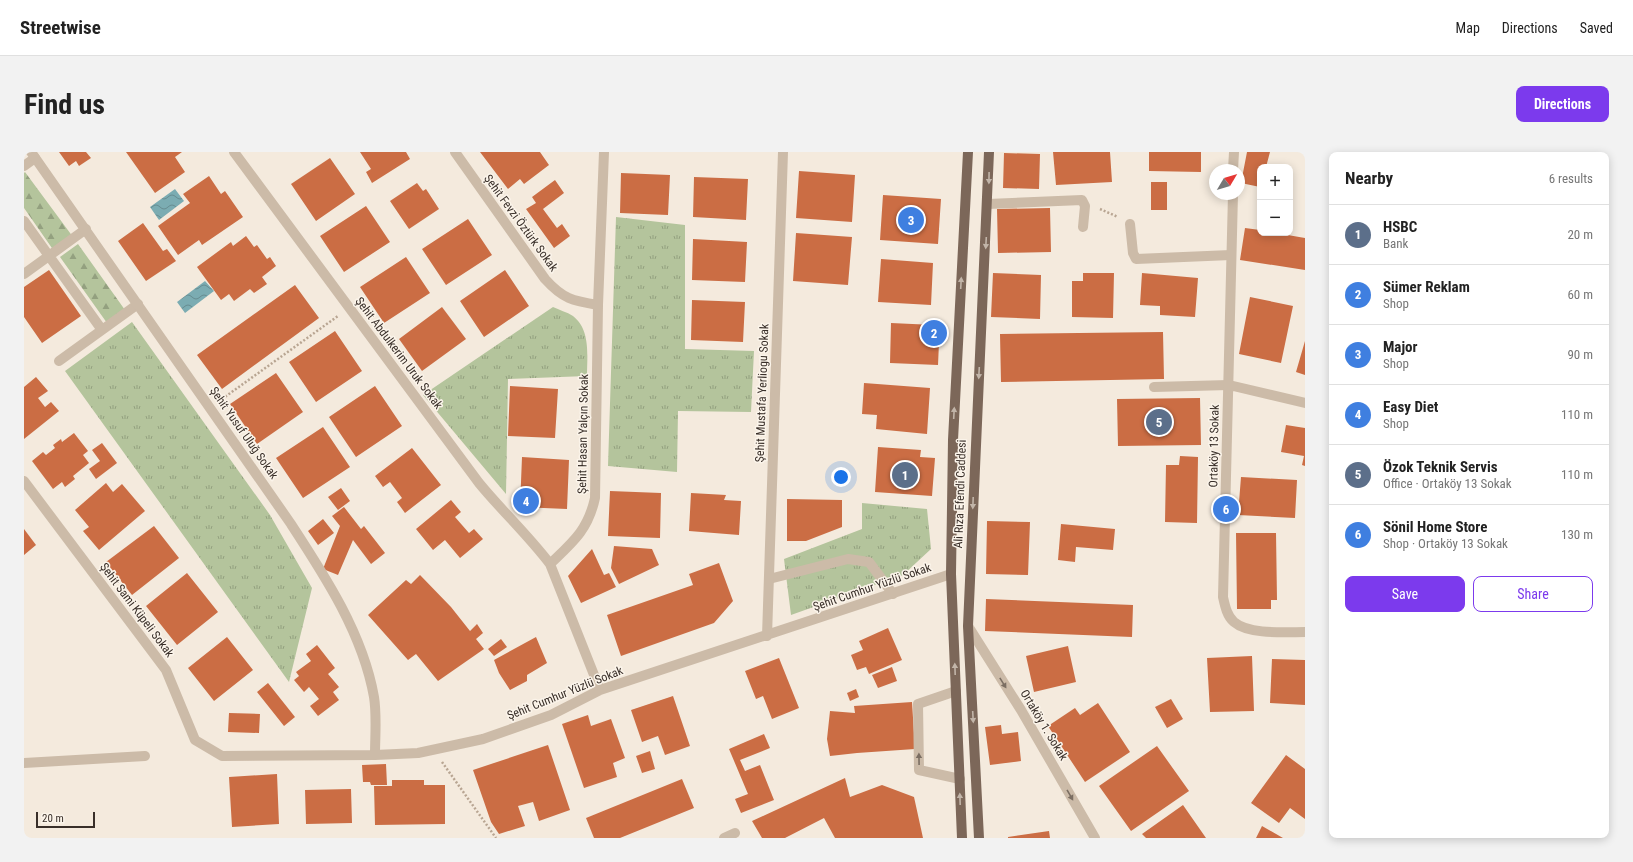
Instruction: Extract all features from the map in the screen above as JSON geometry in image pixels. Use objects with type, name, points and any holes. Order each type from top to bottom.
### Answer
[{"type":"main road","name":"Ali Rıza Efendi Caddesi","points":[[962,838],[952,574],[953,440],[968,152]]},
{"type":"main road","name":"Ali Rıza Efendi Caddesi","points":[[979,838],[968,626],[990,152]]},
{"type":"street","name":"Şehit Abdulkerim Uruk Sokak","points":[[234,152],[479,483],[535,544],[550,564]]},
{"type":"street","name":"Şehit Fevzi Öztürk Sokak","points":[[455,152],[552,287],[568,299],[598,305]]},
{"type":"street","name":"Şehit Hasan Yalçın Sokak","points":[[550,564],[579,536],[592,511],[595,498],[598,305],[604,152]]},
{"type":"street","name":"Şehit Mustafa Yerliogu Sokak","points":[[768,636],[783,152]]},
{"type":"street","points":[[1233,164],[1234,152]]},
{"type":"street","points":[[24,166],[33,155]]},
{"type":"street","name":"Şehit Yusuf Uluğ Sokak","points":[[33,155],[291,524],[341,608],[361,653],[374,698],[375,755]]},
{"type":"street","points":[[988,204],[1082,200],[1085,207],[1083,227]]},
{"type":"street","name":"Ortaköy 13 Sokak","points":[[1233,200],[1224,604],[1228,614],[1234,622],[1247,629],[1305,632]]},
{"type":"street","points":[[24,221],[102,330]]},
{"type":"street","points":[[1130,224],[1133,253],[1136,259],[1231,255]]},
{"type":"street","points":[[24,274],[86,229]]},
{"type":"street","points":[[60,361],[138,304]]},
{"type":"street","points":[[1154,387],[1229,385],[1305,403]]},
{"type":"street","name":"Şehit Sami Küpeli Sokak","points":[[24,480],[166,670],[196,740],[222,756]]},
{"type":"street","points":[[769,578],[848,559],[859,560],[869,562],[893,594]]},
{"type":"street","points":[[550,564],[600,690]]},
{"type":"street","name":"Şehit Cumhur Yüzlü Sokak","points":[[222,756],[375,755],[418,753],[483,739],[551,714],[600,690],[768,636],[952,574]]},
{"type":"street","name":"Ortaköy 1. Sokak","points":[[968,626],[1021,710],[1095,838]]},
{"type":"street","points":[[956,691],[918,704],[919,770],[960,779]]},
{"type":"street","points":[[24,763],[145,756]]},
{"type":"street","points":[[724,838],[735,833]]},
{"type":"path","points":[[1083,202],[1119,217],[1130,224]]},
{"type":"path","points":[[210,407],[350,308]]},
{"type":"path","points":[[433,750],[496,838]]},
{"type":"green space","points":[[25,172],[73,237],[54,251],[24,208]]},
{"type":"green space","points":[[616,217],[685,225],[685,349],[754,351],[751,412],[678,411],[677,472],[608,466]]},
{"type":"green space","points":[[78,244],[125,310],[107,323],[60,257]]},
{"type":"green space","points":[[553,307],[573,316],[583,328],[587,344],[587,376],[508,379],[506,494],[423,395]]},
{"type":"green space","points":[[132,322],[270,515],[312,588],[289,682],[65,371]]},
{"type":"green space","points":[[862,503],[927,509],[931,549],[903,575],[791,615],[784,559],[862,529]]},
{"type":"water","points":[[175,189],[184,201],[159,220],[150,207]]},
{"type":"water","points":[[205,281],[214,291],[185,313],[177,302]]},
{"type":"building","points":[[59,152],[86,152],[91,158],[79,166],[76,161],[69,166]]},
{"type":"building","points":[[126,152],[182,152],[175,157],[185,172],[155,193]]},
{"type":"building","points":[[360,152],[406,152],[410,159],[372,183],[366,172],[371,169]]},
{"type":"building","points":[[480,152],[540,152],[549,165],[524,184],[520,179],[508,189]]},
{"type":"building","points":[[1053,152],[1110,152],[1112,182],[1056,185]]},
{"type":"building","points":[[1149,152],[1201,152],[1201,172],[1149,171]]},
{"type":"building","points":[[1247,152],[1270,152],[1267,164],[1257,164],[1257,186],[1245,184],[1245,164]]},
{"type":"building","points":[[1004,153],[1040,154],[1039,189],[1003,188]]},
{"type":"building","points":[[330,158],[355,194],[316,221],[291,184]]},
{"type":"building","points":[[799,171],[855,175],[852,222],[796,218]]},
{"type":"building","points":[[621,173],[670,175],[668,215],[620,213]]},
{"type":"building","points":[[209,176],[221,194],[225,191],[243,217],[202,245],[199,240],[178,255],[158,226],[190,203],[183,194]]},
{"type":"building","points":[[694,177],[748,179],[746,220],[693,217]]},
{"type":"building","points":[[555,180],[564,193],[543,209],[557,228],[562,224],[570,236],[554,248],[526,209],[536,203],[532,197]]},
{"type":"building","points":[[1151,182],[1167,182],[1167,210],[1151,210]]},
{"type":"building","points":[[417,183],[423,191],[426,189],[439,209],[409,229],[390,201]]},
{"type":"building","points":[[883,195],[941,199],[938,244],[880,240]]},
{"type":"building","points":[[366,206],[390,242],[344,272],[320,236]]},
{"type":"building","points":[[1050,208],[1051,252],[998,253],[997,209]]},
{"type":"building","points":[[468,219],[492,255],[446,285],[422,249]]},
{"type":"building","points":[[143,223],[163,251],[167,249],[176,261],[146,281],[118,241]]},
{"type":"building","points":[[1245,228],[1257,230],[1257,236],[1293,236],[1305,238],[1305,270],[1240,260]]},
{"type":"building","points":[[796,233],[852,237],[848,285],[793,281]]},
{"type":"building","points":[[246,236],[254,247],[257,245],[267,259],[270,257],[276,266],[262,277],[267,284],[254,293],[250,289],[234,301],[229,294],[221,300],[197,267],[231,242],[233,246]]},
{"type":"building","points":[[693,239],[747,242],[745,282],[692,280]]},
{"type":"building","points":[[406,257],[430,293],[384,323],[360,287]]},
{"type":"building","points":[[881,259],[933,263],[931,305],[878,302]]},
{"type":"building","points":[[49,270],[81,316],[42,343],[24,317],[24,287]]},
{"type":"building","points":[[505,270],[529,306],[484,337],[460,301]]},
{"type":"building","points":[[993,273],[1041,275],[1040,319],[991,317]]},
{"type":"building","points":[[1083,273],[1114,273],[1113,318],[1072,317],[1072,281],[1083,281]]},
{"type":"building","points":[[1142,273],[1198,278],[1195,317],[1160,315],[1160,306],[1140,305]]},
{"type":"building","points":[[295,285],[319,318],[222,389],[197,355]]},
{"type":"building","points":[[1250,297],[1293,306],[1281,363],[1239,354]]},
{"type":"building","points":[[692,300],[745,302],[743,342],[691,340]]},
{"type":"building","points":[[442,307],[466,339],[422,371],[399,339]]},
{"type":"building","points":[[934,320],[940,320],[938,365],[890,363],[891,323],[934,325]]},
{"type":"building","points":[[335,331],[362,371],[316,402],[289,362]]},
{"type":"building","points":[[1163,332],[1164,379],[1001,382],[1000,334]]},
{"type":"building","points":[[1305,341],[1305,375],[1296,372]]},
{"type":"building","points":[[276,373],[303,412],[257,444],[230,404]]},
{"type":"building","points":[[36,377],[48,391],[38,398],[45,407],[51,402],[59,411],[24,439],[24,387]]},
{"type":"building","points":[[864,383],[930,388],[927,434],[876,429],[877,415],[862,414]]},
{"type":"building","points":[[375,386],[402,426],[356,457],[329,417]]},
{"type":"building","points":[[510,386],[558,389],[555,438],[508,436]]},
{"type":"building","points":[[1200,398],[1201,445],[1118,446],[1117,399]]},
{"type":"building","points":[[1286,425],[1305,428],[1305,466],[1302,465],[1304,456],[1281,452]]},
{"type":"building","points":[[323,427],[350,467],[303,498],[276,458]]},
{"type":"building","points":[[74,433],[88,451],[83,455],[89,463],[73,476],[75,479],[65,487],[62,482],[53,489],[32,461],[43,452],[46,455],[55,448],[53,445],[61,439],[62,442]]},
{"type":"building","points":[[102,443],[117,463],[96,479],[89,469],[100,461],[92,450]]},
{"type":"building","points":[[878,447],[921,450],[920,457],[935,458],[932,496],[875,492]]},
{"type":"building","points":[[412,448],[441,485],[405,513],[397,502],[402,498],[390,482],[383,487],[375,476]]},
{"type":"building","points":[[1180,456],[1198,457],[1197,523],[1165,522],[1166,465],[1179,465]]},
{"type":"building","points":[[522,457],[569,460],[567,509],[520,507]]},
{"type":"building","points":[[1241,477],[1297,480],[1295,518],[1238,515]]},
{"type":"building","points":[[106,483],[113,492],[122,484],[145,511],[99,550],[83,531],[89,527],[75,510]]},
{"type":"building","points":[[341,488],[350,501],[338,510],[328,497]]},
{"type":"building","points":[[610,491],[661,493],[660,538],[608,536]]},
{"type":"building","points":[[691,493],[726,495],[724,500],[741,501],[739,535],[689,531]]},
{"type":"building","points":[[787,499],[842,500],[842,527],[806,541],[787,541]]},
{"type":"building","points":[[451,500],[461,512],[455,517],[469,533],[474,529],[483,539],[460,558],[445,540],[433,550],[416,529]]},
{"type":"building","points":[[344,507],[361,529],[364,526],[385,553],[371,564],[353,540],[338,575],[323,569],[340,526],[332,516]]},
{"type":"building","points":[[323,519],[334,533],[318,545],[308,531]]},
{"type":"building","points":[[987,521],[1030,522],[1028,575],[986,574]]},
{"type":"building","points":[[1061,524],[1115,529],[1113,550],[1076,547],[1075,562],[1058,560]]},
{"type":"building","points":[[154,526],[179,558],[132,595],[106,562]]},
{"type":"building","points":[[24,529],[36,545],[24,555]]},
{"type":"building","points":[[1236,533],[1276,533],[1277,600],[1271,600],[1271,609],[1237,609]]},
{"type":"building","points":[[614,546],[652,549],[659,565],[619,584],[611,568]]},
{"type":"building","points":[[592,549],[604,575],[609,573],[616,587],[581,603],[568,576]]},
{"type":"building","points":[[719,563],[733,601],[714,623],[621,656],[607,615],[693,585],[689,574]]},
{"type":"building","points":[[187,573],[218,612],[177,645],[146,606]]},
{"type":"building","points":[[420,575],[451,607],[470,631],[477,624],[483,633],[476,639],[484,649],[438,681],[416,654],[408,660],[368,615],[406,580],[411,584]]},
{"type":"building","points":[[986,599],[1133,605],[1132,637],[985,631]]},
{"type":"building","points":[[888,628],[902,660],[869,674],[866,667],[857,670],[851,655],[863,650],[859,641]]},
{"type":"building","points":[[227,637],[253,670],[214,701],[188,668]]},
{"type":"building","points":[[536,637],[547,663],[527,675],[527,681],[510,690],[499,673],[494,660]]},
{"type":"building","points":[[501,639],[507,647],[494,656],[488,649]]},
{"type":"building","points":[[317,645],[335,668],[328,674],[339,687],[333,692],[339,700],[318,716],[310,706],[319,699],[309,687],[304,692],[294,680],[299,676],[296,672],[311,661],[306,654]]},
{"type":"building","points":[[1068,646],[1076,682],[1034,692],[1026,656]]},
{"type":"building","points":[[1252,656],[1254,711],[1210,712],[1207,658]]},
{"type":"building","points":[[779,658],[799,708],[772,719],[763,696],[756,699],[745,671]]},
{"type":"building","points":[[1272,659],[1305,660],[1305,705],[1270,703]]},
{"type":"building","points":[[892,667],[897,681],[878,688],[872,675]]},
{"type":"building","points":[[268,683],[295,717],[284,726],[257,692]]},
{"type":"building","points":[[856,689],[859,697],[850,701],[847,693]]},
{"type":"building","points":[[673,696],[690,746],[665,755],[658,736],[642,742],[631,710]]},
{"type":"building","points":[[1171,699],[1183,719],[1167,728],[1155,707]]},
{"type":"building","points":[[912,702],[915,749],[830,756],[827,739],[830,711],[855,713],[854,706]]},
{"type":"building","points":[[1098,703],[1130,752],[1085,782],[1048,726],[1075,708],[1080,715]]},
{"type":"building","points":[[229,713],[260,714],[259,733],[228,732]]},
{"type":"building","points":[[588,715],[591,726],[611,719],[625,758],[613,763],[617,777],[584,788],[562,724]]},
{"type":"building","points":[[1001,725],[1002,734],[1018,732],[1021,761],[990,765],[985,727]]},
{"type":"building","points":[[764,734],[770,748],[740,760],[745,771],[760,765],[774,800],[741,813],[735,799],[748,794],[729,749]]},
{"type":"building","points":[[548,745],[570,810],[539,821],[533,802],[518,806],[525,826],[499,834],[491,822],[473,770]]},
{"type":"building","points":[[1157,746],[1189,791],[1131,831],[1099,786]]},
{"type":"building","points":[[650,751],[655,769],[642,773],[636,756]]},
{"type":"building","points":[[1286,755],[1305,769],[1305,819],[1290,808],[1279,823],[1251,803]]},
{"type":"building","points":[[386,764],[387,785],[371,785],[370,782],[363,782],[362,765]]},
{"type":"building","points":[[277,774],[279,824],[232,827],[229,777]]},
{"type":"building","points":[[845,778],[850,797],[882,785],[914,797],[923,838],[835,838],[824,818],[785,838],[762,838],[752,821]]},
{"type":"building","points":[[682,779],[694,808],[620,838],[594,838],[586,818]]},
{"type":"building","points":[[392,780],[424,780],[424,785],[445,785],[445,824],[375,825],[374,786],[392,786]]},
{"type":"building","points":[[351,789],[352,823],[306,824],[305,790]]},
{"type":"building","points":[[1183,805],[1206,838],[1146,838],[1142,834]]},
{"type":"building","points":[[1262,826],[1283,838],[1256,838]]},
{"type":"building","points":[[1049,831],[1050,838],[1008,838],[1008,837]]},
{"type":"place","name":"Major","points":[[911,220]]},
{"type":"place","name":"Sümer Reklam","points":[[934,333]]},
{"type":"place","name":"Özok Teknik Servis","points":[[1159,422]]},
{"type":"place","name":"HSBC","points":[[905,475]]},
{"type":"place","name":"Easy Diet","points":[[526,501]]},
{"type":"place","name":"Sönil Home Store","points":[[1226,509]]}]
